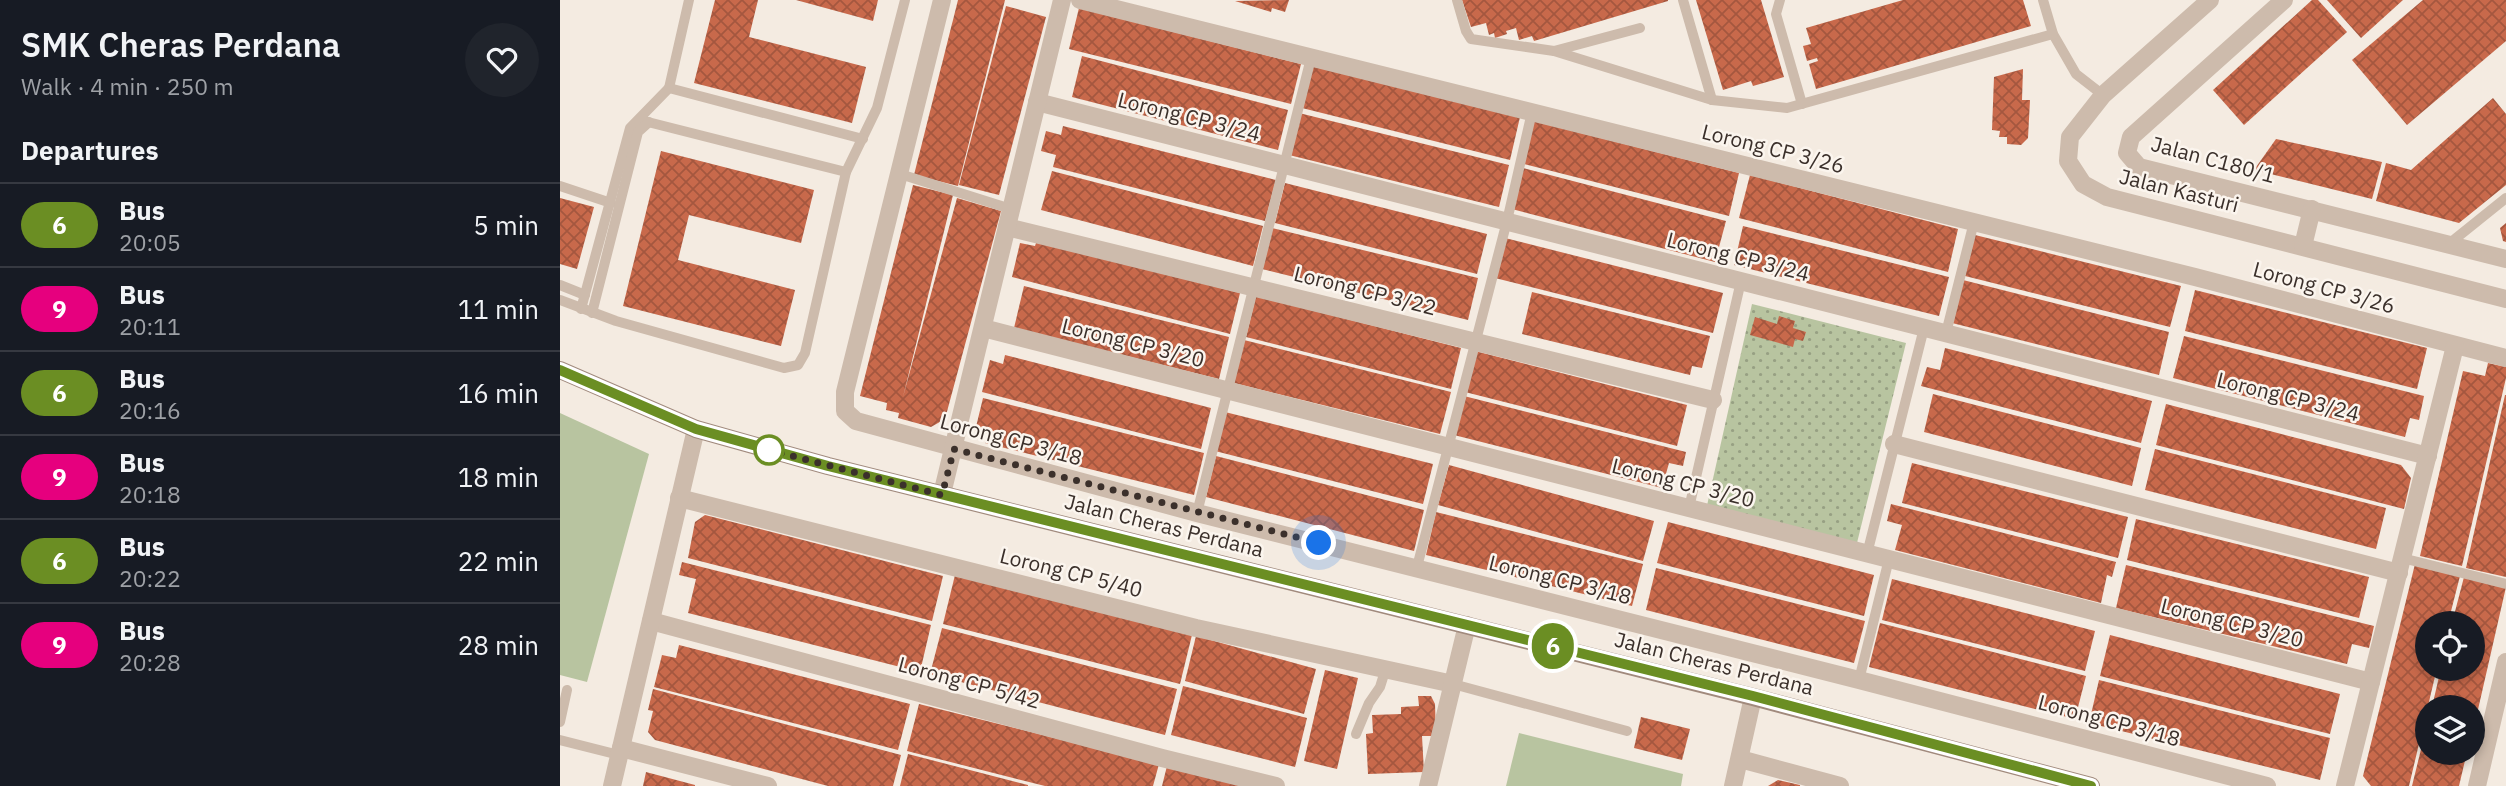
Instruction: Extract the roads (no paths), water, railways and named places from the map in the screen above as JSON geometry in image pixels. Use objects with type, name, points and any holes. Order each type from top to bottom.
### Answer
[{"type":"street","points":[[900,174],[942,0]]},
{"type":"street","points":[[942,495],[1062,0]]},
{"type":"street","name":"Lorong CP 3/26","points":[[1080,0],[1974,222],[2506,358]]},
{"type":"street","name":"Jalan Kasturi","points":[[2210,0],[2103,95],[2070,137],[2068,161],[2083,184],[2107,197],[2506,299]]},
{"type":"street","name":"Jalan C180/1","points":[[2284,0],[2132,137],[2127,153],[2139,167],[2506,259]]},
{"type":"street","name":"Lorong CP 3/24","points":[[1037,102],[2428,456]]},
{"type":"street","name":"Lorong CP 3/18","points":[[900,174],[845,392],[845,411],[856,421],[1197,513],[2267,786]]},
{"type":"street","points":[[2303,246],[2312,209]]},
{"type":"street","name":"Lorong CP 3/22","points":[[1007,227],[1713,400]]},
{"type":"street","name":"Lorong CP 3/20","points":[[982,328],[2371,682]]},
{"type":"street","points":[[2345,786],[2455,346]]},
{"type":"street","name":"Jalan Cheras Perdana","points":[[560,370],[696,429],[828,466],[1753,696],[2091,786]]},
{"type":"street","points":[[612,786],[696,429]]},
{"type":"street","points":[[1894,444],[2400,565]]},
{"type":"street","name":"Lorong CP 5/40","points":[[679,498],[1183,624],[1453,684]]},
{"type":"street","name":"Lorong CP 5/42","points":[[651,621],[1276,786]]},
{"type":"street","points":[[1428,786],[1466,625]]},
{"type":"street","points":[[2477,786],[2506,662]]},
{"type":"street","points":[[1733,786],[1753,696]]},
{"type":"street","points":[[620,751],[768,786]]},
{"type":"street","points":[[1740,760],[1840,786]]},
{"type":"lane","points":[[587,311],[638,132],[669,88],[690,0]]},
{"type":"lane","points":[[560,300],[587,311],[784,368],[799,365],[805,353],[845,172],[877,108],[905,0]]},
{"type":"lane","points":[[1457,0],[1471,39],[1554,51],[1712,100],[1787,108],[2053,34]]},
{"type":"lane","points":[[1683,0],[1712,100]]},
{"type":"lane","points":[[1780,0],[1776,15],[1802,104]]},
{"type":"lane","points":[[2043,0],[2053,34],[2076,74],[2103,95]]},
{"type":"lane","points":[[1554,51],[1640,27]]},
{"type":"lane","points":[[1197,513],[1311,58]]},
{"type":"lane","points":[[669,88],[863,139]]},
{"type":"lane","points":[[1417,567],[1507,221],[1532,112]]},
{"type":"lane","points":[[587,311],[585,295],[630,128],[645,121],[845,172]]},
{"type":"lane","points":[[900,174],[1012,209]]},
{"type":"lane","points":[[560,186],[611,203]]},
{"type":"lane","points":[[2450,243],[2506,198]]},
{"type":"lane","points":[[1946,333],[1974,222]]},
{"type":"lane","points":[[1689,508],[1741,281]]},
{"type":"lane","points":[[560,285],[585,295]]},
{"type":"lane","points":[[1867,554],[1924,328]]},
{"type":"lane","points":[[1859,680],[1889,559]]},
{"type":"lane","points":[[2400,565],[2506,584]]},
{"type":"lane","points":[[1356,734],[1369,702],[1380,687],[1386,668]]},
{"type":"lane","points":[[1453,684],[1627,731]]},
{"type":"lane","points":[[560,722],[567,690]]},
{"type":"lane","points":[[560,740],[620,751]]}]
